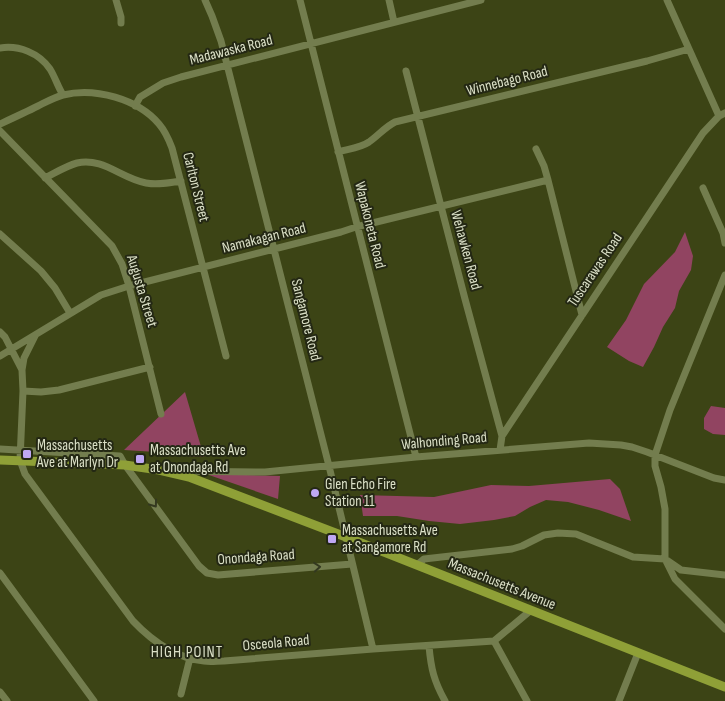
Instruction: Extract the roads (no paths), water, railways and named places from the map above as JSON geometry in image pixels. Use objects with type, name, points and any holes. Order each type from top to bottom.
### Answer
[{"type":"main road","name":"Massachusetts Avenue","points":[[0,460],[125,465],[189,477],[418,565],[725,687]]},
{"type":"street","points":[[116,0],[121,23]]},
{"type":"street","name":"Sangamore Road","points":[[205,0],[215,24],[227,65],[329,466],[373,649]]},
{"type":"street","name":"Wapakoneta Road","points":[[300,0],[356,227],[416,457]]},
{"type":"street","points":[[389,0],[394,22]]},
{"type":"street","name":"Madawaska Road","points":[[135,106],[140,97],[163,83],[181,76],[479,0]]},
{"type":"street","points":[[667,0],[722,115]]},
{"type":"street","points":[[0,48],[21,48],[40,58],[50,68],[63,95]]},
{"type":"street","name":"Winnebago Road","points":[[338,152],[364,145],[396,122],[689,49]]},
{"type":"street","name":"Wehawken Road","points":[[406,71],[502,436]]},
{"type":"street","points":[[0,124],[52,99],[80,92],[98,93],[115,97],[135,106]]},
{"type":"street","name":"Carlton Street","points":[[135,106],[160,124],[172,148],[226,356]]},
{"type":"street","name":"Tuscarawas Road","points":[[500,450],[502,436],[582,315],[703,133],[722,115]]},
{"type":"street","name":"Augusta Street","points":[[0,131],[112,246],[122,264],[129,286],[161,414]]},
{"type":"street","points":[[536,149],[548,180],[582,315]]},
{"type":"street","points":[[45,178],[67,166],[88,162],[103,164],[146,183],[161,184],[180,181]]},
{"type":"street","name":"Namakagan Road","points":[[0,356],[101,295],[129,286],[356,227],[548,180]]},
{"type":"street","points":[[703,188],[725,243]]},
{"type":"street","points":[[0,234],[42,271],[70,313]]},
{"type":"street","points":[[725,275],[670,410],[655,455],[654,466],[665,508],[665,559],[675,579],[725,629]]},
{"type":"street","points":[[0,332],[12,349],[22,370]]},
{"type":"street","points":[[20,460],[22,370],[24,358],[36,334]]},
{"type":"street","points":[[23,391],[59,390],[150,367]]},
{"type":"street","name":"Walhonding Road","points":[[159,470],[265,472],[500,450],[606,444],[621,445],[655,455],[714,478],[725,480]]},
{"type":"street","name":"Massachusetts Avenue","points":[[0,449],[120,456],[125,465]]},
{"type":"street","name":"Osceola Road","points":[[20,460],[25,474],[133,621],[145,634],[177,654],[204,661],[224,662],[494,641]]},
{"type":"street","name":"Onondaga Road","points":[[125,465],[199,566],[207,573],[218,575],[352,564]]},
{"type":"street","points":[[418,565],[424,559],[512,549],[544,535],[558,533],[576,534],[633,557],[665,559],[681,570],[725,575]]},
{"type":"street","points":[[0,573],[94,701]]},
{"type":"street","points":[[527,701],[494,641],[530,611]]},
{"type":"street","points":[[429,646],[434,677],[445,701]]},
{"type":"street","points":[[619,701],[638,653]]},
{"type":"street","points":[[181,694],[190,658]]},
{"type":"street","points":[[0,692],[7,701]]},
{"type":"place","name":"Massachusetts Ave at Marlyn Dr","points":[[27,454]]},
{"type":"place","name":"Massachusetts Ave at Onondaga Rd","points":[[140,459]]},
{"type":"place","name":"Glen Echo Fire Station 11","points":[[315,493]]},
{"type":"place","name":"Massachusetts Ave at Sangamore Rd","points":[[332,539]]},
{"type":"district","name":"HIGH POINT","points":[[187,652]]}]
